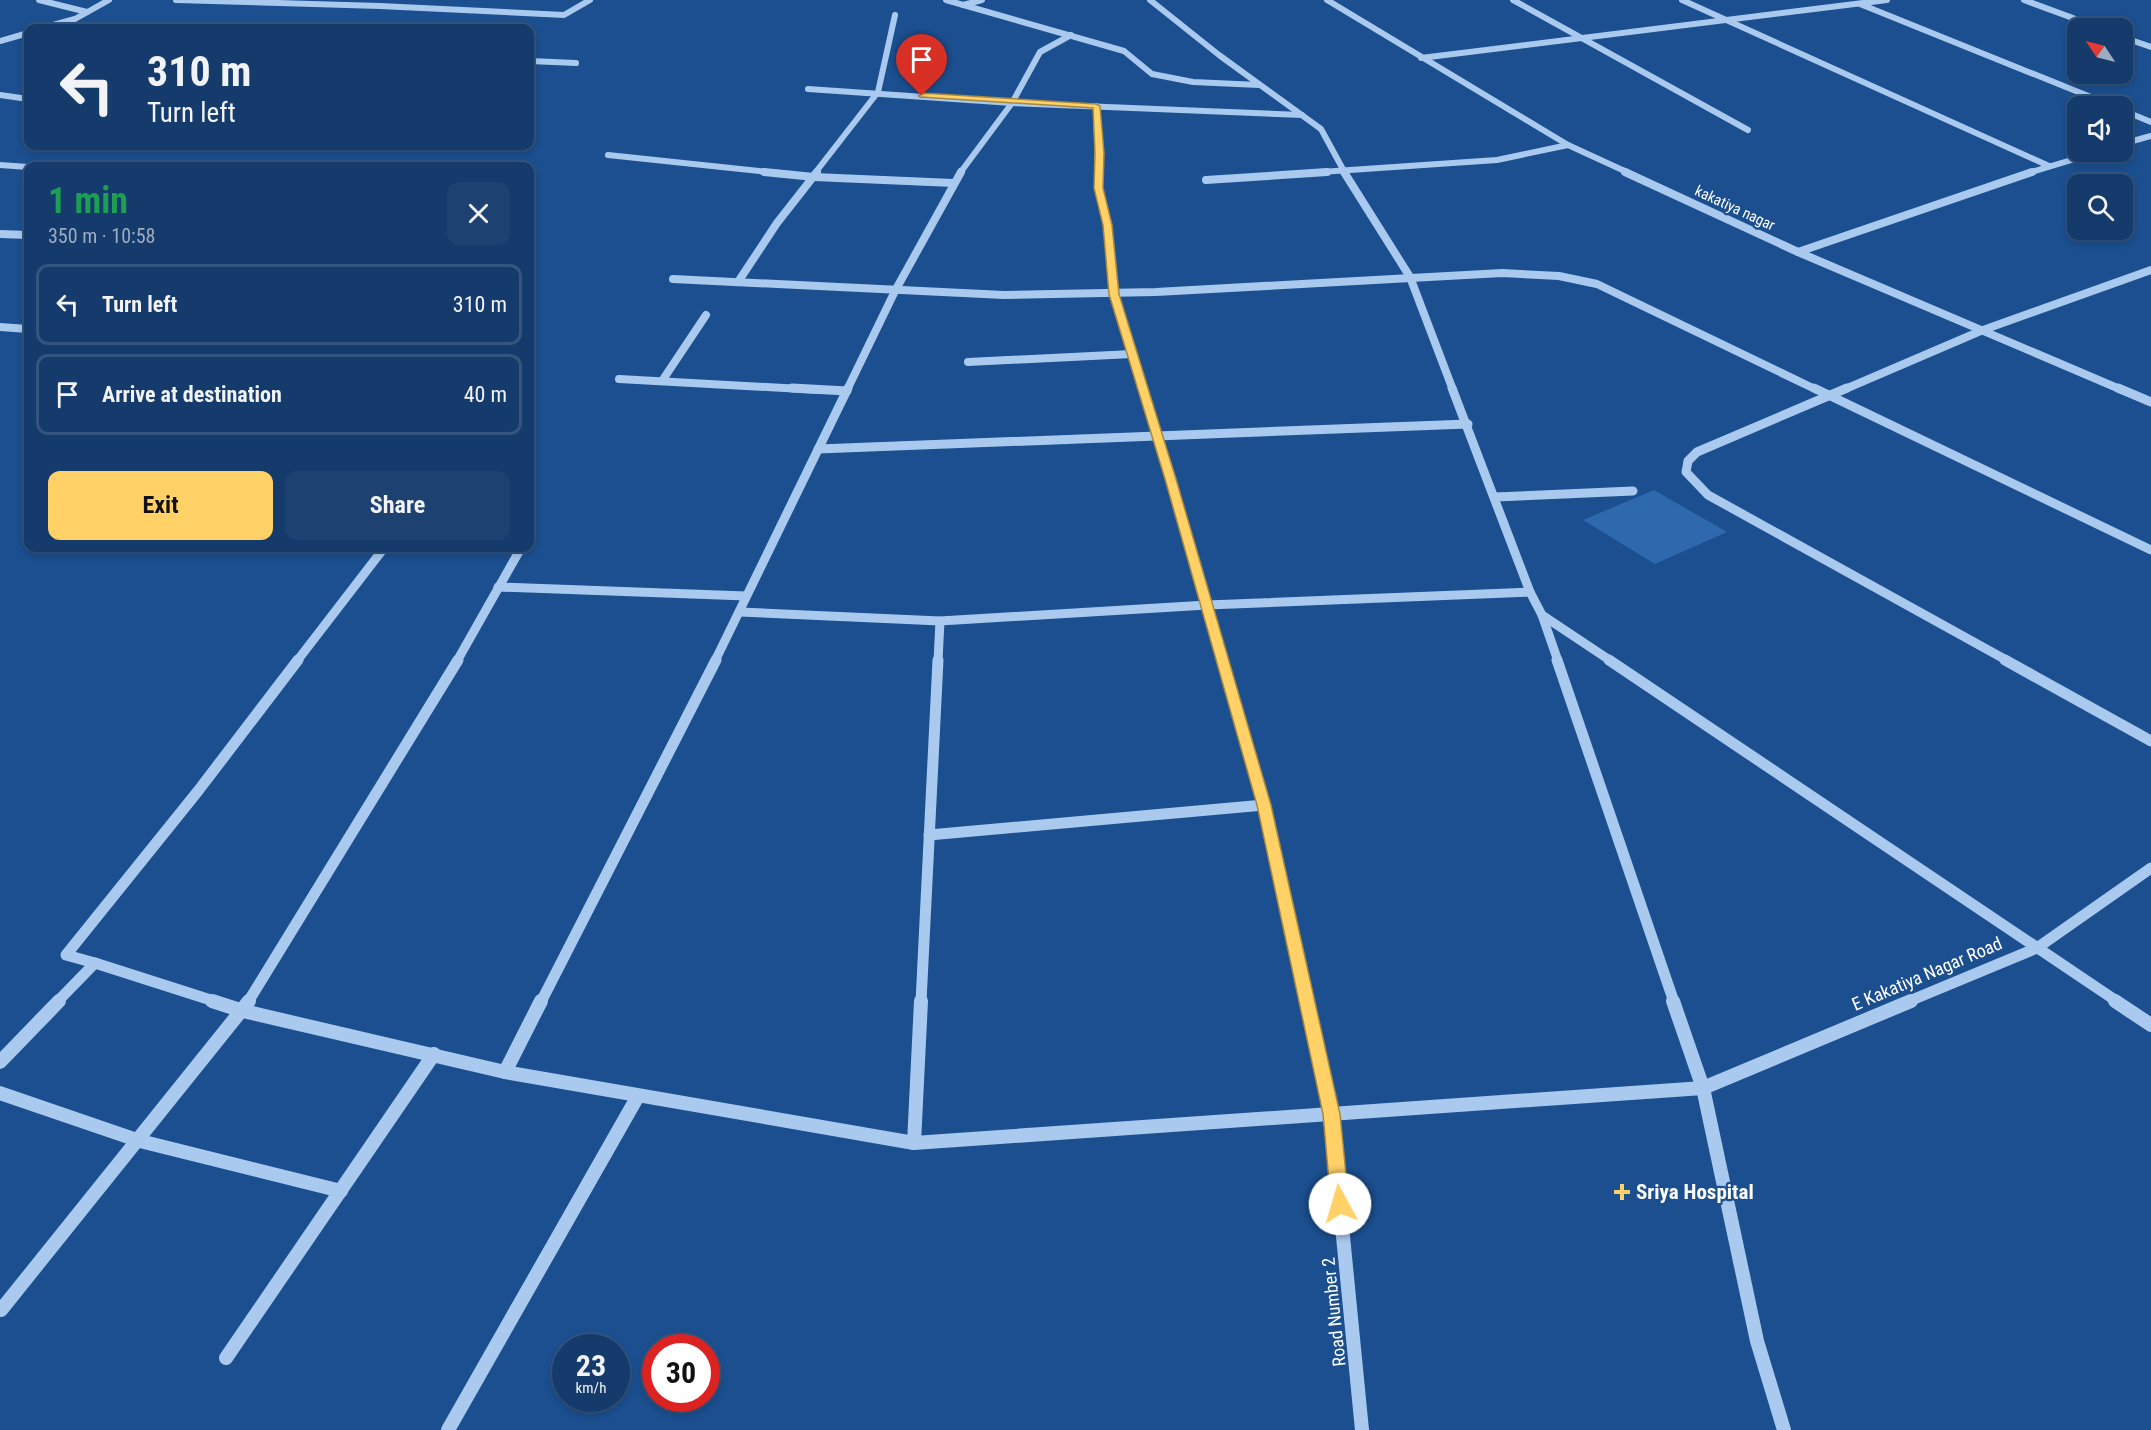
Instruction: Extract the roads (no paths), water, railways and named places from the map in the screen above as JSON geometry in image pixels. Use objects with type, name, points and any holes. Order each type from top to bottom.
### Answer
[{"type":"street","points":[[39,0],[87,12]]},
{"type":"street","points":[[57,24],[75,19],[109,0]]},
{"type":"street","points":[[176,0],[208,3],[380,6],[564,15],[590,0]]},
{"type":"street","points":[[208,3],[218,0]]},
{"type":"street","points":[[946,0],[1124,51],[1152,74],[1193,82],[1259,85]]},
{"type":"street","points":[[963,6],[982,0]]},
{"type":"street","points":[[1150,0],[1259,85],[1321,129],[1343,170],[1410,277],[1468,424],[1530,592],[1542,615],[1703,1088],[1756,1341],[1784,1430]]},
{"type":"street","name":"kakatiya nagar","points":[[1327,0],[1568,145],[1798,252],[2151,402]]},
{"type":"street","points":[[1513,0],[1748,130]]},
{"type":"street","points":[[1682,0],[2049,166]]},
{"type":"street","points":[[1421,58],[1887,0]]},
{"type":"street","points":[[2024,0],[2073,18]]},
{"type":"street","points":[[1859,3],[2088,96]]},
{"type":"street","points":[[738,282],[777,223],[878,92],[895,15]]},
{"type":"street","points":[[0,41],[24,35]]},
{"type":"street","points":[[505,1072],[740,612],[895,291],[953,183],[1012,103],[1040,52],[1071,36]]},
{"type":"street","points":[[2133,41],[2151,47]]},
{"type":"street","points":[[534,61],[576,63]]},
{"type":"street","points":[[808,89],[1012,103],[1302,115]]},
{"type":"street","points":[[0,95],[24,98]]},
{"type":"street","name":"Road Number 2","points":[[1096,106],[1100,153],[1098,188],[1107,225],[1114,294],[1264,805],[1331,1114],[1362,1430]]},
{"type":"street","points":[[2133,115],[2151,122]]},
{"type":"street","points":[[2133,141],[2151,136]]},
{"type":"street","points":[[1206,180],[1497,160],[1568,145]]},
{"type":"street","points":[[608,155],[814,177],[953,183]]},
{"type":"street","points":[[1798,252],[2067,161]]},
{"type":"street","points":[[0,165],[24,168]]},
{"type":"street","points":[[0,234],[24,235]]},
{"type":"street","points":[[2151,270],[1983,330],[1697,452],[1688,461],[1686,472],[1708,495],[2151,741]]},
{"type":"street","points":[[673,279],[895,291],[1114,294],[1410,277],[1538,273],[1572,276],[1597,284],[2151,550]]},
{"type":"street","points":[[2138,274],[2151,280]]},
{"type":"street","points":[[662,381],[706,315]]},
{"type":"street","points":[[0,327],[24,329]]},
{"type":"street","points":[[968,362],[1132,354]]},
{"type":"street","points":[[619,379],[847,391]]},
{"type":"street","points":[[818,449],[1158,438],[1468,424]]},
{"type":"street","points":[[1495,496],[1633,491]]},
{"type":"street","name":"E Kakatiya Nagar Road","points":[[381,552],[198,791],[66,955],[243,1011],[505,1072],[914,1143],[1703,1088],[2037,948],[2151,868]]},
{"type":"street","points":[[1,1310],[243,1011],[453,668],[519,552]]},
{"type":"street","points":[[498,587],[746,596]]},
{"type":"street","points":[[740,612],[940,621],[1207,605],[1530,592]]},
{"type":"street","points":[[1542,615],[2151,1025]]},
{"type":"street","points":[[914,1143],[940,621]]},
{"type":"street","points":[[929,835],[1264,805]]},
{"type":"street","points":[[0,1062],[95,963]]},
{"type":"street","points":[[226,1358],[434,1054]]},
{"type":"street","points":[[0,1093],[140,1141],[341,1191]]},
{"type":"street","points":[[448,1430],[639,1096]]},
{"type":"place","name":"Sriya Hospital","points":[[1622,1192]]}]
